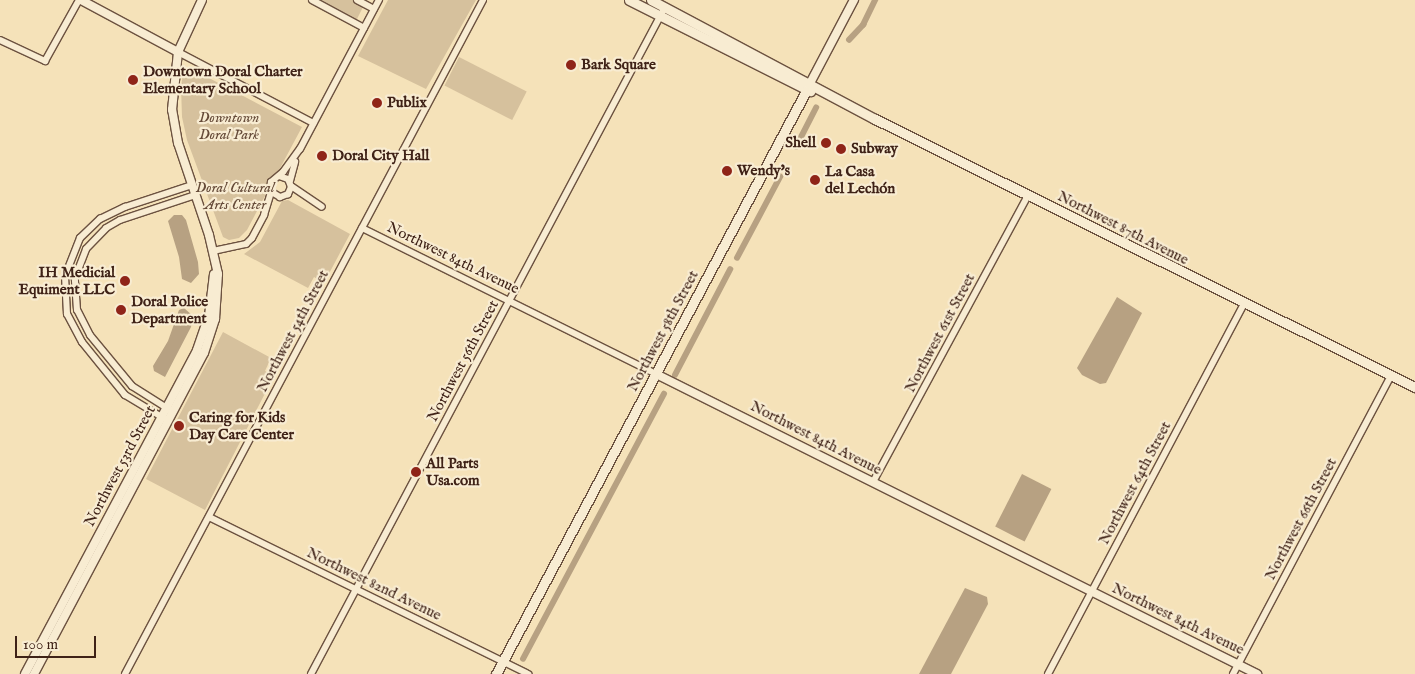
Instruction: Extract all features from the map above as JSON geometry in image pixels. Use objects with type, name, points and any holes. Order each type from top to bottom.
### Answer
[{"type":"main road","name":"Northwest 87th Avenue","points":[[629,0],[663,11],[808,87],[820,91],[1244,304],[1415,387]]},
{"type":"main road","name":"Northwest 87th Avenue","points":[[651,0],[663,11]]},
{"type":"main road","name":"Northwest 58th Street","points":[[496,674],[808,87]]},
{"type":"street","points":[[0,40],[45,60],[80,0],[313,123]]},
{"type":"street","name":"Northwest 53rd Street","points":[[169,410],[204,353],[216,319],[219,289],[213,251],[175,132],[172,110],[178,52],[202,0]]},
{"type":"street","points":[[312,0],[364,28]]},
{"type":"street","points":[[357,0],[374,9]]},
{"type":"street","points":[[213,251],[246,244],[264,215],[283,197],[290,184],[300,149],[379,0]]},
{"type":"street","name":"Northwest 54th Street","points":[[125,674],[484,0]]},
{"type":"street","name":"Northwest 58th Street","points":[[808,87],[854,0]]},
{"type":"street","name":"Northwest 56th Street","points":[[311,674],[663,11]]},
{"type":"street","points":[[264,215],[271,192],[271,182],[279,176],[300,149]]},
{"type":"street","points":[[279,176],[310,201],[322,208]]},
{"type":"street","points":[[165,419],[133,402],[82,342],[67,314],[64,287],[69,259],[86,231],[100,219],[125,207],[192,185]]},
{"type":"street","points":[[271,192],[283,197],[310,201]]},
{"type":"street","points":[[169,410],[138,392],[121,374],[81,320],[75,300],[77,268],[94,239],[116,222],[195,195]]},
{"type":"street","name":"Northwest 61st Street","points":[[874,482],[1028,195]]},
{"type":"street","name":"Northwest 84th Avenue","points":[[362,228],[1257,674]]},
{"type":"street","name":"Northwest 53rd Street","points":[[25,674],[165,419],[197,350],[210,310],[215,262]]},
{"type":"street","name":"Northwest 64th Street","points":[[1048,674],[1244,304]]},
{"type":"street","points":[[210,310],[216,319]]},
{"type":"street","points":[[114,380],[121,374]]},
{"type":"street","name":"Northwest 66th Street","points":[[1233,674],[1391,375]]},
{"type":"street","name":"Northwest 82nd Avenue","points":[[209,517],[528,674]]},
{"type":"street","name":"Northwest 53rd Street","points":[[34,674],[89,560]]},
{"type":"green space","points":[[317,0],[354,0],[364,5],[356,21]]},
{"type":"green space","points":[[388,0],[476,0],[426,89],[358,56]]},
{"type":"green space","points":[[459,57],[527,92],[512,120],[444,86]]},
{"type":"green space","name":"Downtown Doral Park","points":[[190,68],[302,127],[278,172],[267,180],[266,194],[247,230],[239,238],[229,240],[223,237],[187,140],[182,117],[181,87],[183,74]]},
{"type":"green space","points":[[288,200],[350,234],[324,283],[314,277],[308,288],[244,254],[260,242],[282,201]]},
{"type":"green space","points":[[223,332],[271,358],[265,371],[274,376],[205,510],[146,479]]},
{"type":"shaded area","points":[[174,215],[182,215],[186,220],[198,262],[199,274],[191,283],[182,279],[179,257],[168,221]]},
{"type":"shaded area","points":[[1117,297],[1142,313],[1106,383],[1100,384],[1082,375],[1077,368]]},
{"type":"shaded area","points":[[184,308],[193,316],[191,327],[165,377],[154,371],[153,366],[168,341],[179,310]]},
{"type":"shaded area","points":[[1022,474],[1051,489],[1025,542],[995,527]]},
{"type":"shaded area","points":[[965,588],[987,597],[988,604],[951,674],[919,674]]},
{"type":"waterway","points":[[849,40],[863,25],[875,0]]},
{"type":"waterway","points":[[796,147],[816,108]]},
{"type":"waterway","points":[[737,258],[780,177]]},
{"type":"waterway","points":[[675,375],[730,270]]},
{"type":"waterway","points":[[523,659],[664,394]]},
{"type":"place","name":"Bark Square","points":[[571,65]]},
{"type":"place","name":"Downtown Doral Charter Elementary School","points":[[133,80]]},
{"type":"place","name":"Publix","points":[[377,103]]},
{"type":"place","name":"Shell","points":[[826,143]]},
{"type":"place","name":"Subway","points":[[841,149]]},
{"type":"place","name":"Doral City Hall","points":[[322,156]]},
{"type":"place","name":"Wendy's","points":[[727,171]]},
{"type":"place","name":"La Casa del Lechón","points":[[815,180]]},
{"type":"place","name":"IH Medicial Equiment LLC","points":[[125,281]]},
{"type":"place","name":"Doral Police Department","points":[[121,310]]},
{"type":"place","name":"Caring for Kids Day Care Center","points":[[179,426]]},
{"type":"place","name":"All Parts Usa.com","points":[[416,472]]},
{"type":"park label","name":"Doral Cultural Arts Center","points":[[235,196]]}]
